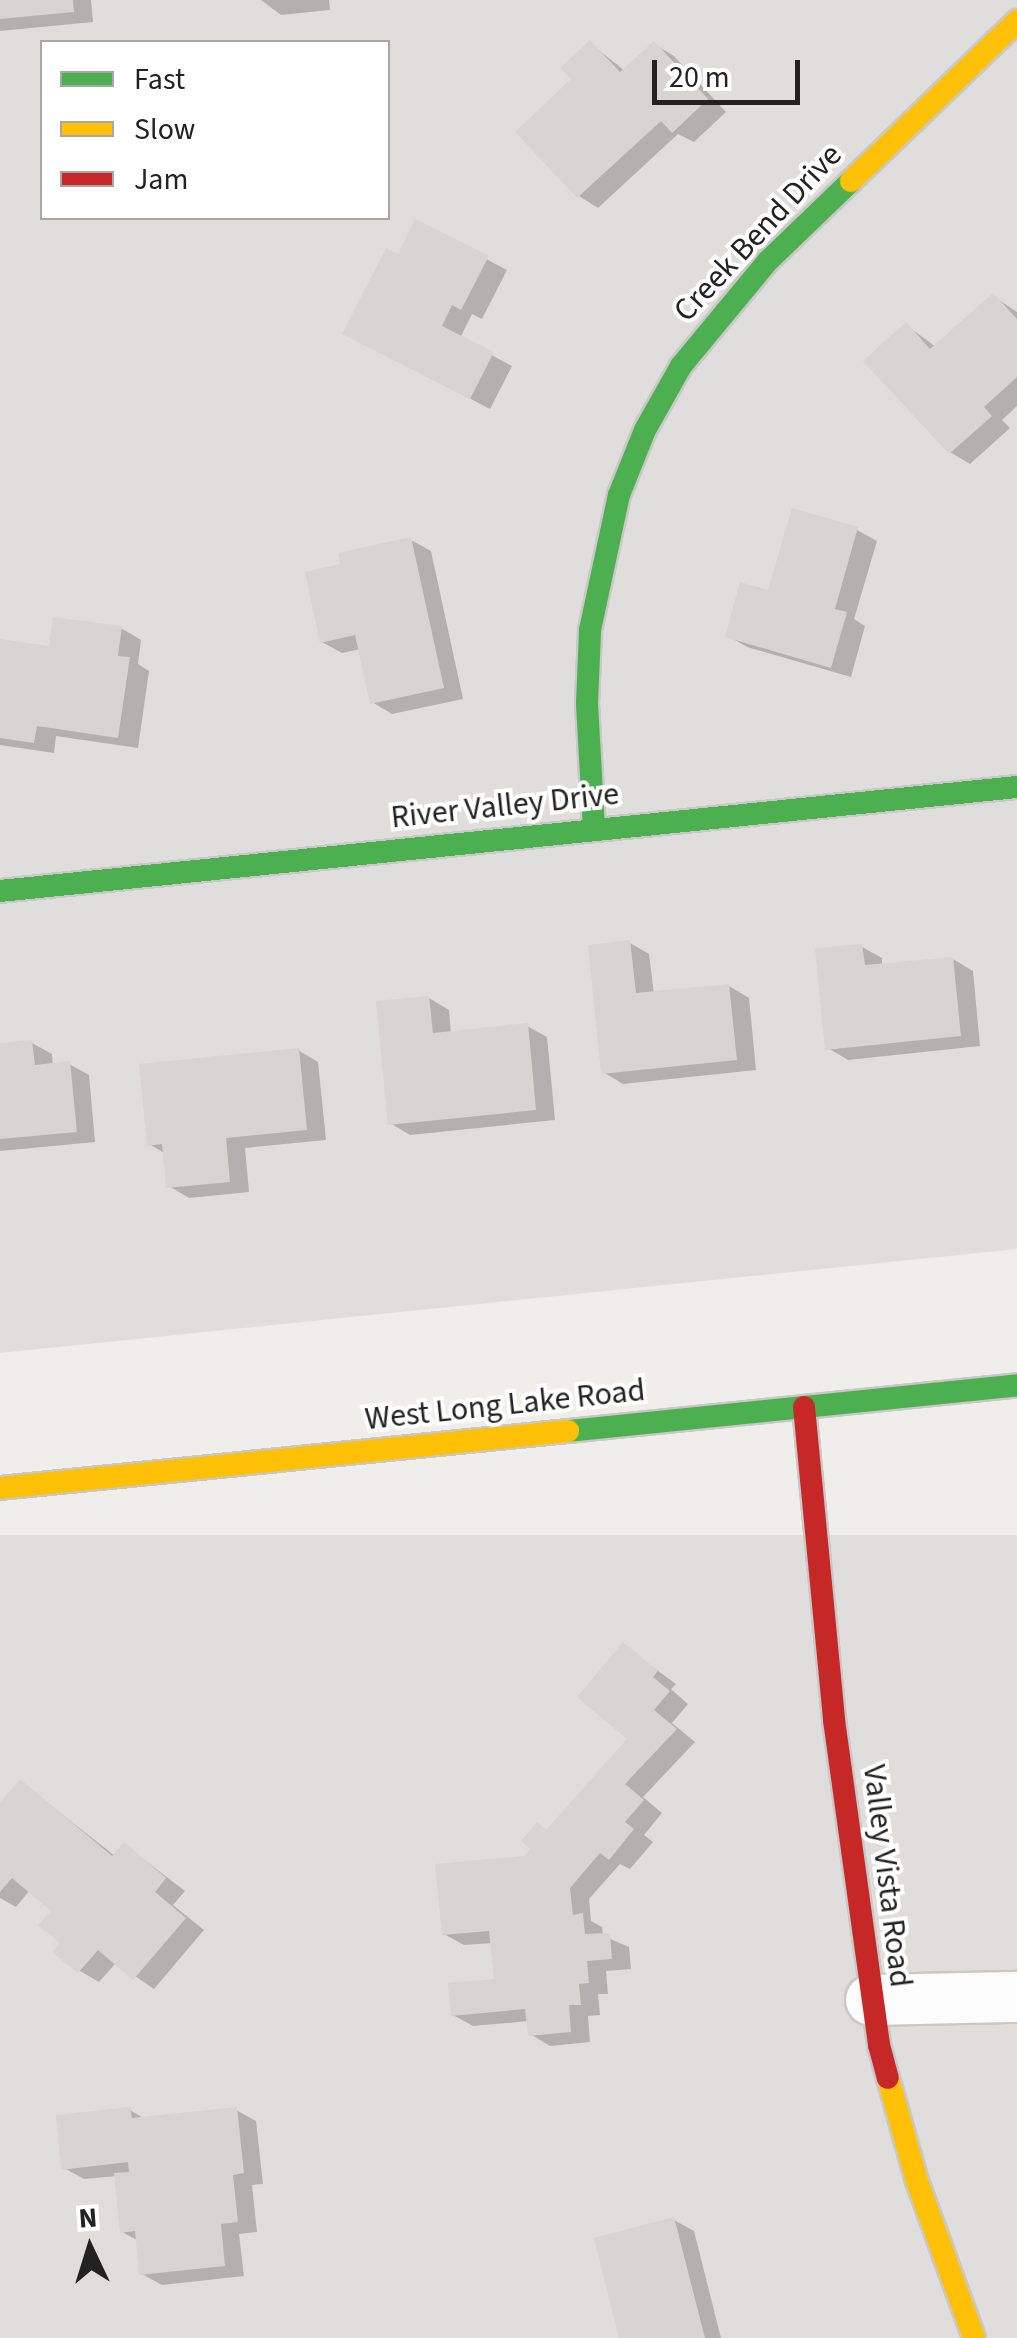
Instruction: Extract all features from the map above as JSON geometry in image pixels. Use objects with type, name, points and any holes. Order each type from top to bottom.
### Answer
[{"type":"street","name":"Creek Bend Drive","points":[[594,829],[587,719],[590,630],[618,495],[645,430],[681,366],[744,286],[1017,21]]},
{"type":"street","name":"River Valley Drive","points":[[0,892],[1017,787]]},
{"type":"street","name":"West Long Lake Road","points":[[0,1488],[1017,1385]]},
{"type":"street","name":"Valley Vista Road","points":[[804,1407],[834,1720],[870,2000],[892,2103],[974,2338]]},
{"type":"street","points":[[870,2000],[1017,1997]]},
{"type":"shaded area","points":[[0,0],[1017,0],[1017,1249],[0,1353]]},
{"type":"shaded area","points":[[0,1535],[1017,1535],[1017,2338],[0,2338]]},
{"type":"building","points":[[0,0],[73,0],[74,12],[0,19]]},
{"type":"building","points":[[590,40],[620,72],[654,41],[708,99],[672,133],[661,121],[577,198],[515,132],[571,79],[560,68]]},
{"type":"building","points":[[415,219],[489,256],[461,310],[452,305],[442,326],[494,352],[470,399],[342,334],[386,248],[398,254]]},
{"type":"building","points":[[993,293],[1017,319],[1017,377],[984,407],[992,416],[949,454],[863,361],[906,322],[930,349]]},
{"type":"building","points":[[792,508],[858,527],[835,609],[847,612],[831,668],[725,637],[740,582],[768,590]]},
{"type":"building","points":[[411,537],[444,688],[370,704],[355,635],[320,643],[305,572],[340,564],[338,553]]},
{"type":"building","points":[[53,617],[122,626],[118,656],[130,657],[118,738],[37,726],[34,743],[0,738],[0,639],[49,646]]},
{"type":"building","points":[[630,940],[636,993],[729,984],[737,1060],[601,1074],[588,945]]},
{"type":"building","points":[[862,944],[865,965],[953,957],[961,1036],[825,1050],[815,948]]},
{"type":"building","points":[[429,996],[433,1033],[528,1023],[536,1110],[388,1125],[376,1001]]},
{"type":"building","points":[[32,1040],[35,1065],[70,1061],[77,1132],[0,1139],[0,1043]]},
{"type":"building","points":[[299,1048],[307,1130],[226,1138],[230,1182],[166,1188],[162,1144],[147,1146],[139,1064]]},
{"type":"building","points":[[623,1642],[658,1671],[653,1677],[670,1691],[654,1710],[677,1729],[625,1784],[644,1800],[625,1822],[634,1829],[609,1860],[600,1853],[570,1888],[573,1915],[583,1913],[585,1934],[610,1933],[612,1959],[587,1961],[589,1983],[579,1984],[581,2005],[569,2005],[571,2032],[528,2036],[525,2009],[451,2016],[448,1983],[494,1979],[489,1931],[442,1935],[435,1864],[524,1856],[530,1849],[521,1841],[537,1822],[546,1830],[627,1739],[577,1697]]},
{"type":"building","points":[[20,1779],[112,1856],[124,1842],[166,1878],[155,1892],[186,1918],[133,1980],[98,1950],[78,1973],[52,1952],[60,1943],[38,1925],[51,1911],[12,1878],[0,1892],[0,1803]]},
{"type":"building","points":[[130,2107],[132,2118],[237,2107],[244,2173],[233,2175],[238,2222],[221,2224],[225,2266],[139,2275],[135,2231],[120,2233],[114,2173],[129,2172],[128,2162],[61,2170],[56,2115]]},
{"type":"building","points":[[674,2217],[705,2338],[619,2338],[594,2238]]},
{"type":"traffic: fast","points":[[594,829],[587,703],[590,630],[619,495],[645,430],[681,366],[768,261],[851,181]]},
{"type":"traffic: fast","points":[[0,891],[1017,787]]},
{"type":"traffic: fast","points":[[568,1431],[1017,1385]]},
{"type":"traffic: slow","points":[[851,181],[1017,21]]},
{"type":"traffic: slow","points":[[0,1488],[568,1431]]},
{"type":"traffic: slow","points":[[888,2078],[917,2181],[974,2338]]},
{"type":"traffic: jam","points":[[804,1407],[834,1720],[879,2045],[888,2078]]}]
